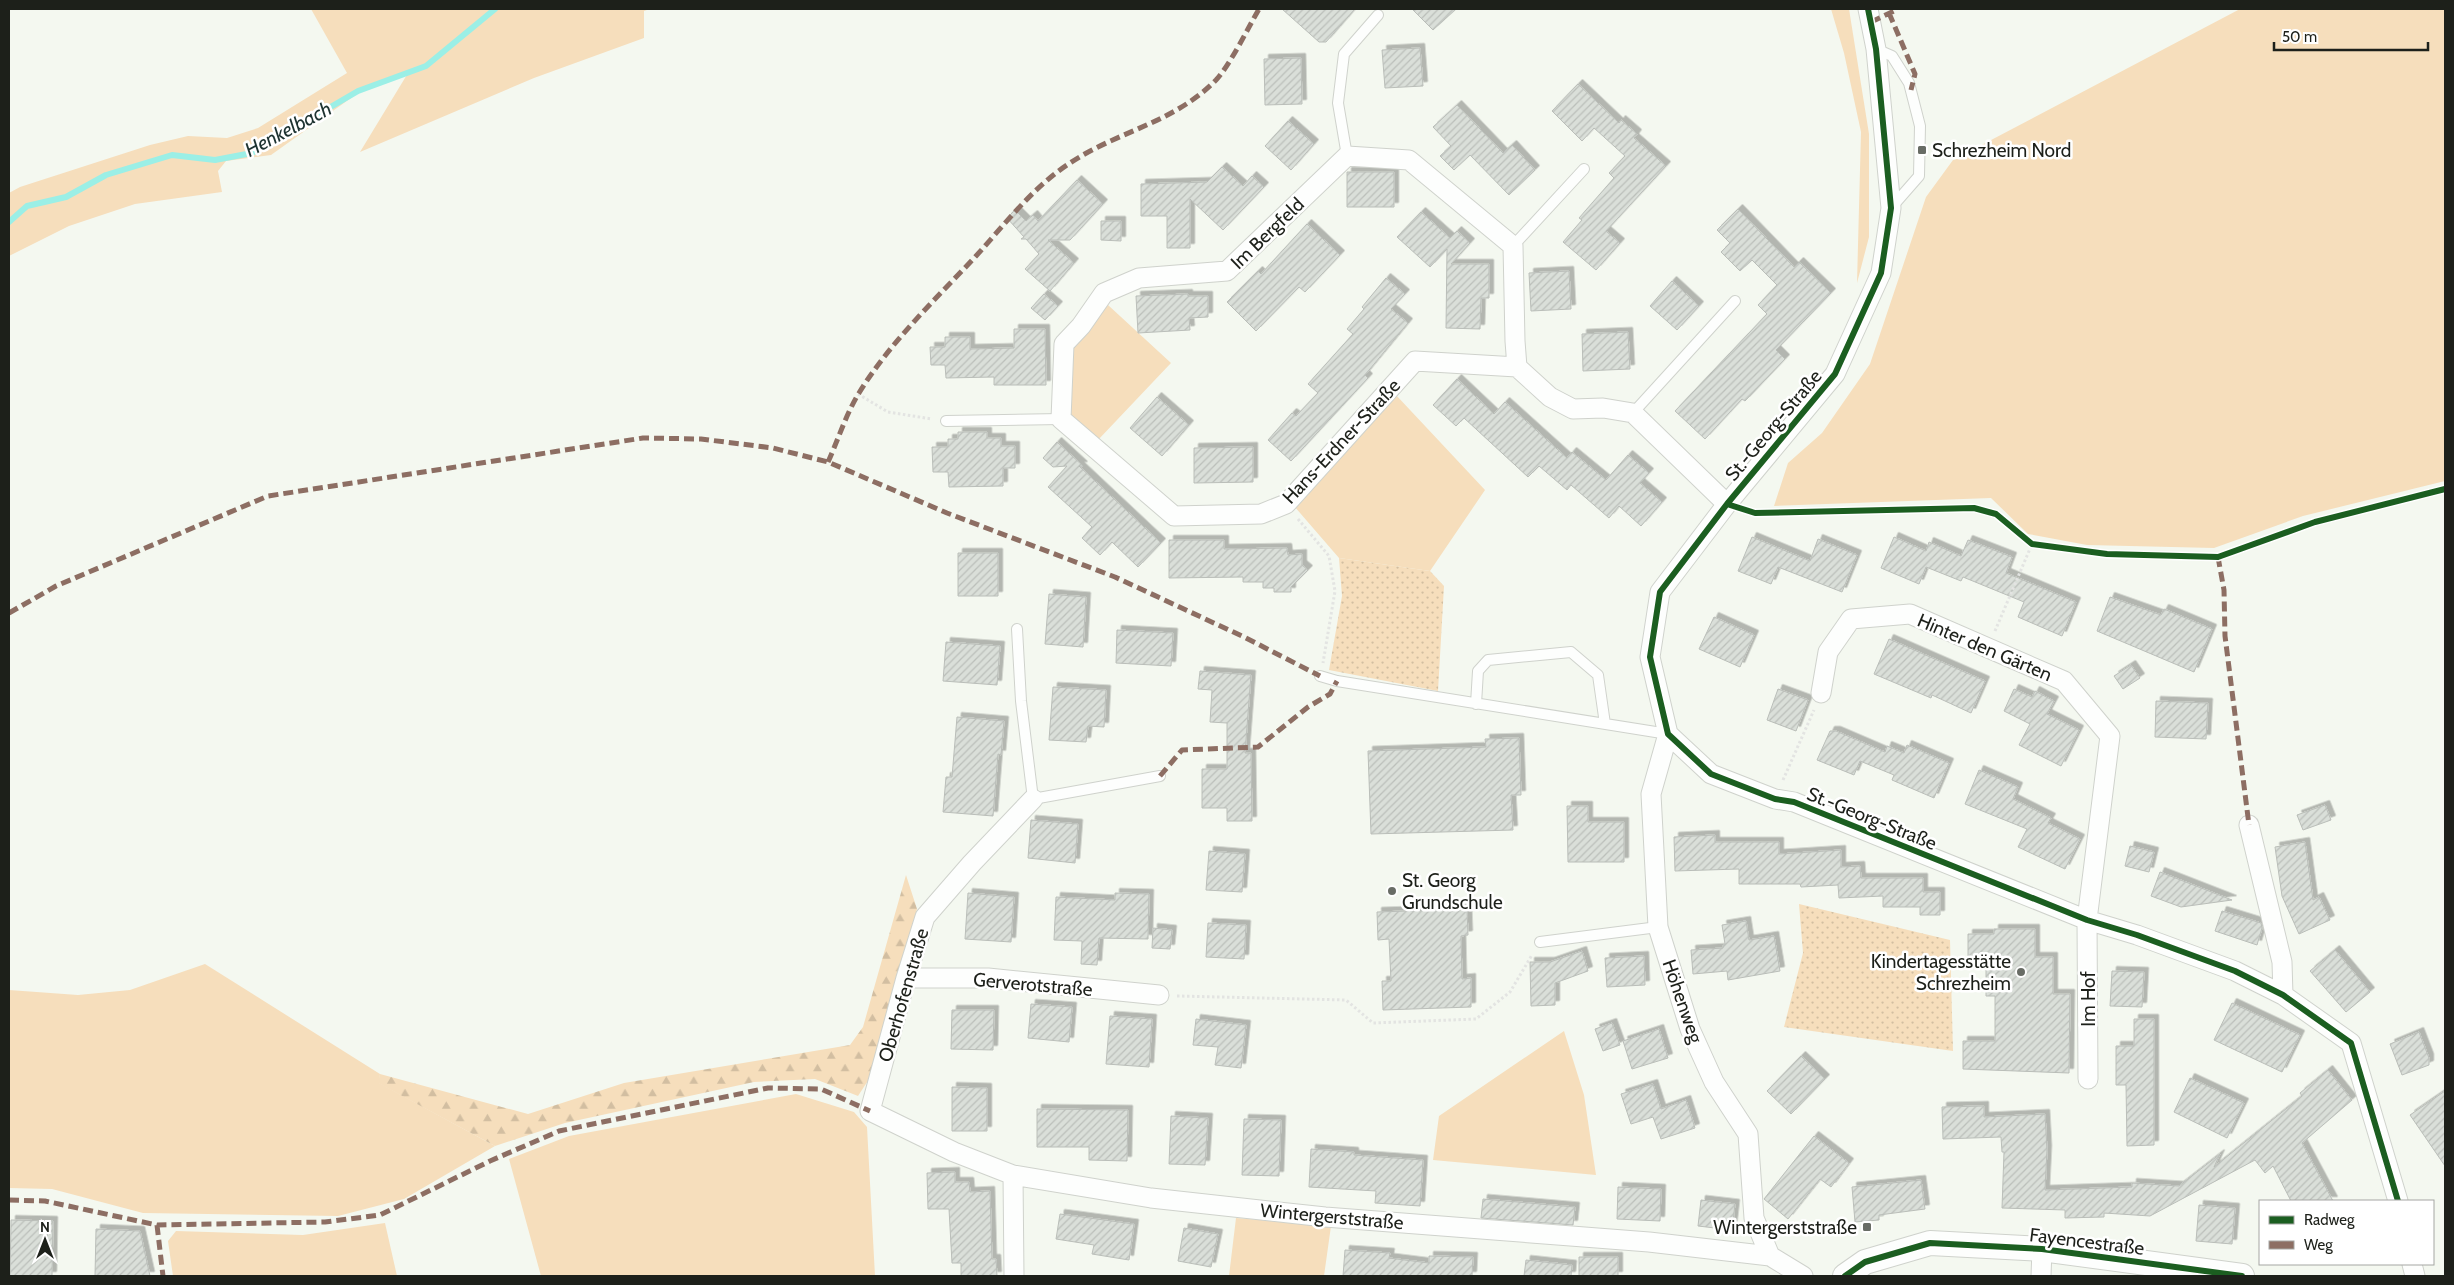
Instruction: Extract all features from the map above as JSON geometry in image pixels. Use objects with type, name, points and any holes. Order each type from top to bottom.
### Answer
[{"type":"street","name":"St.-Georg-Straße","points":[[1868,9],[1876,49],[1891,208],[1881,273],[1835,374],[1727,504],[1660,592],[1650,658],[1668,734],[1711,774],[1775,799],[1794,802],[2087,920],[2138,935],[2235,971],[2283,995],[2351,1043],[2398,1200]]},
{"type":"street","points":[[1347,156],[1409,160],[1513,246],[1514,342],[1517,367],[1550,397],[1573,409],[1603,408],[1633,413],[1727,504]]},
{"type":"street","name":"Im Bergfeld","points":[[1061,419],[1064,344],[1080,326],[1104,292],[1139,278],[1227,271],[1347,156]]},
{"type":"street","name":"Hans-Erdner-Straße","points":[[1061,419],[1174,516],[1261,514],[1286,504],[1415,361],[1517,367]]},
{"type":"street","name":"Hinter den Gärten","points":[[1821,693],[1828,652],[1851,620],[1910,614],[2064,681],[2110,736],[2087,920]]},
{"type":"street","name":"Höhenweg","points":[[1668,734],[1651,794],[1658,927],[1690,1029],[1714,1082],[1748,1134],[1754,1218],[1770,1256]]},
{"type":"street","name":"Oberhofenstraße","points":[[870,1111],[906,978],[925,917],[972,862],[1033,799]]},
{"type":"street","points":[[2249,825],[2282,962],[2283,995]]},
{"type":"street","name":"Im Hof","points":[[2087,920],[2088,1079]]},
{"type":"street","name":"Gerverotstraße","points":[[906,978],[988,978],[1159,995]]},
{"type":"street","name":"Wintergerststraße","points":[[870,1111],[954,1152],[1013,1175],[1151,1198],[1325,1217],[1649,1242],[1770,1256],[1803,1276]]},
{"type":"street","points":[[1013,1175],[1014,1276]]},
{"type":"street","name":"Fayencestraße","points":[[1845,1276],[1865,1262],[1930,1242],[2042,1249],[2192,1273],[2242,1276]]},
{"type":"street","points":[[2041,1276],[2042,1249]]},
{"type":"lane","points":[[1347,156],[1338,103],[1344,54],[1378,14]]},
{"type":"lane","points":[[1876,49],[1892,56],[1909,83],[1920,126],[1920,176],[1891,208]]},
{"type":"lane","points":[[1513,246],[1584,169]]},
{"type":"lane","points":[[1633,413],[1735,301]]},
{"type":"lane","points":[[946,421],[1061,419]]},
{"type":"lane","points":[[1016,629],[1021,701],[1033,799],[1160,776]]},
{"type":"lane","points":[[1476,704],[1478,671],[1488,660],[1571,652],[1598,675],[1605,724]]},
{"type":"lane","points":[[1320,676],[1337,681],[1668,734]]},
{"type":"lane","points":[[1540,942],[1658,927]]},
{"type":"path","points":[[858,394],[888,412],[946,421]]},
{"type":"path","points":[[1286,504],[1328,556],[1335,591],[1320,676]]},
{"type":"path","points":[[1988,648],[2032,544]]},
{"type":"path","points":[[1775,799],[1821,693]]},
{"type":"path","points":[[1159,995],[1346,1000],[1373,1023],[1476,1019],[1510,992],[1540,942]]},
{"type":"green space","points":[[311,9],[650,9],[644,11],[644,38],[534,78],[360,152],[408,73],[358,93],[271,155],[226,161],[218,171],[222,192],[135,204],[69,226],[9,256],[9,193],[20,187],[150,145],[188,136],[227,138],[258,128],[347,73]]},
{"type":"green space","points":[[1831,9],[1849,9],[1869,134],[1869,237],[1857,283],[1861,132],[1844,53]]},
{"type":"green space","points":[[2240,9],[2445,9],[2445,481],[2303,516],[2214,548],[2087,545],[2028,534],[1991,498],[1774,506],[1788,463],[1822,433],[1870,364],[1926,197],[1953,160]]},
{"type":"green space","points":[[1108,305],[1171,363],[1098,440],[1069,416],[1072,347]]},
{"type":"green space","points":[[1396,395],[1485,490],[1430,571],[1339,558],[1294,506]]},
{"type":"green space","points":[[1339,558],[1430,571],[1444,586],[1438,691],[1329,670],[1342,596]]},
{"type":"green space","points":[[906,875],[917,909],[873,1073],[858,1096],[815,1079],[754,1082],[565,1123],[495,1146],[378,1083],[380,1074],[528,1114],[624,1083],[850,1045],[863,1027]]},
{"type":"green space","points":[[1799,904],[1950,940],[1953,1051],[1784,1027],[1803,953]]},
{"type":"green space","points":[[205,964],[380,1074],[379,1083],[495,1146],[404,1199],[338,1216],[143,1213],[52,1189],[9,1188],[9,990],[78,995],[130,990]]},
{"type":"green space","points":[[1564,1031],[1584,1095],[1596,1175],[1433,1160],[1439,1116]]},
{"type":"green space","points":[[796,1094],[854,1112],[867,1127],[875,1276],[541,1276],[509,1159],[569,1136]]},
{"type":"green space","points":[[1236,1218],[1331,1226],[1324,1276],[1229,1276]]},
{"type":"green space","points":[[385,1223],[397,1276],[173,1276],[168,1241],[176,1231],[303,1235]]},
{"type":"building","points":[[1282,9],[1355,9],[1326,42],[1319,42]]},
{"type":"building","points":[[1412,9],[1456,9],[1433,30]]},
{"type":"building","points":[[1420,48],[1423,86],[1385,88],[1382,50]]},
{"type":"building","points":[[1301,58],[1302,104],[1265,105],[1264,59]]},
{"type":"building","points":[[1578,84],[1619,123],[1621,120],[1637,134],[1634,138],[1666,166],[1606,231],[1620,243],[1596,270],[1563,242],[1582,220],[1579,218],[1614,178],[1609,173],[1625,156],[1594,128],[1582,141],[1552,111]]},
{"type":"building","points":[[1457,105],[1503,153],[1512,145],[1535,170],[1509,195],[1470,155],[1454,170],[1440,156],[1451,146],[1433,127]]},
{"type":"building","points":[[1288,121],[1314,144],[1291,170],[1265,146]]},
{"type":"building","points":[[1222,167],[1243,186],[1252,176],[1264,187],[1223,230],[1190,199],[1190,248],[1167,248],[1167,216],[1141,216],[1141,184],[1207,182]]},
{"type":"building","points":[[1347,172],[1394,172],[1394,207],[1347,207]]},
{"type":"building","points":[[1077,180],[1103,204],[1070,240],[1048,240],[1074,263],[1050,291],[1025,269],[1039,254],[1026,239],[1021,239],[1024,237],[1007,218],[1015,210],[1026,221],[1033,215],[1038,221]]},
{"type":"building","points":[[1738,209],[1794,267],[1799,262],[1831,293],[1776,350],[1785,359],[1745,401],[1742,399],[1705,439],[1675,411],[1767,314],[1758,305],[1777,285],[1752,260],[1740,271],[1721,252],[1730,243],[1717,230]]},
{"type":"building","points":[[1421,212],[1450,238],[1457,231],[1470,243],[1451,264],[1489,264],[1489,298],[1481,298],[1480,329],[1446,328],[1447,249],[1430,267],[1397,237]]},
{"type":"building","points":[[1101,221],[1121,221],[1121,241],[1101,240]]},
{"type":"building","points":[[1307,224],[1340,255],[1305,292],[1299,287],[1256,331],[1227,302],[1258,271],[1261,274]]},
{"type":"building","points":[[1569,271],[1571,309],[1531,311],[1529,273]]},
{"type":"building","points":[[1386,278],[1405,294],[1391,309],[1408,323],[1365,375],[1368,378],[1291,461],[1268,440],[1292,413],[1296,416],[1318,393],[1308,384],[1353,334],[1347,329]]},
{"type":"building","points":[[1672,281],[1699,306],[1677,330],[1650,306]]},
{"type":"building","points":[[1044,294],[1058,306],[1045,320],[1031,308]]},
{"type":"building","points":[[1188,294],[1188,296],[1208,296],[1208,317],[1189,318],[1190,330],[1138,333],[1136,296]]},
{"type":"building","points":[[1014,329],[1045,329],[1046,385],[994,385],[994,377],[946,378],[945,365],[931,365],[930,347],[945,347],[945,337],[970,337],[970,349],[1014,348]]},
{"type":"building","points":[[1628,332],[1630,369],[1583,371],[1582,334]]},
{"type":"building","points":[[1457,379],[1494,414],[1505,402],[1567,458],[1572,452],[1606,480],[1628,455],[1649,473],[1640,483],[1662,502],[1641,526],[1619,506],[1609,518],[1571,485],[1567,490],[1539,466],[1528,477],[1464,418],[1456,426],[1433,405]]},
{"type":"building","points":[[1157,397],[1189,425],[1162,456],[1130,428]]},
{"type":"building","points":[[958,432],[987,432],[987,438],[1001,438],[1001,446],[1015,446],[1015,468],[1003,468],[1003,486],[949,487],[948,472],[933,472],[932,447],[948,447],[948,439],[958,439]]},
{"type":"building","points":[[1057,442],[1083,466],[1079,466],[1161,543],[1138,567],[1112,542],[1100,555],[1082,538],[1092,527],[1048,487],[1067,466],[1053,467],[1043,458]]},
{"type":"building","points":[[1253,447],[1253,482],[1194,483],[1194,448]]},
{"type":"building","points":[[1752,537],[1810,561],[1818,539],[1857,555],[1842,592],[1778,567],[1771,584],[1738,571]]},
{"type":"building","points":[[1894,537],[1926,551],[1929,542],[1961,556],[1968,540],[2012,557],[2006,573],[2076,602],[2062,636],[2018,617],[2024,602],[1963,577],[1961,581],[1926,567],[1919,584],[1881,568]]},
{"type":"building","points":[[1169,540],[1224,540],[1224,549],[1287,548],[1288,555],[1302,554],[1302,565],[1308,570],[1291,587],[1291,592],[1274,592],[1274,588],[1263,588],[1263,582],[1243,582],[1243,577],[1169,578]]},
{"type":"building","points":[[958,553],[998,553],[998,596],[958,596]]},
{"type":"building","points":[[1049,594],[1086,597],[1083,647],[1045,644]]},
{"type":"building","points":[[2110,597],[2161,615],[2164,609],[2212,629],[2194,672],[2097,631]]},
{"type":"building","points":[[1714,617],[1754,635],[1740,667],[1699,649]]},
{"type":"building","points":[[1117,630],[1173,633],[1171,666],[1116,663]]},
{"type":"building","points":[[1889,639],[1985,681],[1971,713],[1932,695],[1931,698],[1874,674]]},
{"type":"building","points":[[946,642],[1000,646],[997,685],[943,681]]},
{"type":"building","points":[[2131,665],[2140,678],[2123,689],[2114,676]]},
{"type":"building","points":[[1200,671],[1251,675],[1245,753],[1251,753],[1252,821],[1227,821],[1227,808],[1202,808],[1202,769],[1227,769],[1227,723],[1210,722],[1212,690],[1198,689]]},
{"type":"building","points":[[1053,687],[1106,690],[1104,727],[1088,726],[1086,742],[1049,740]]},
{"type":"building","points":[[1778,689],[1808,700],[1796,731],[1767,720]]},
{"type":"building","points":[[2014,689],[2032,697],[2035,691],[2054,701],[2047,714],[2079,730],[2061,766],[2019,745],[2030,724],[2004,711]]},
{"type":"building","points":[[2156,701],[2208,703],[2206,739],[2155,737]]},
{"type":"building","points":[[957,717],[1004,721],[1001,755],[998,754],[993,816],[943,812],[946,777],[952,777]]},
{"type":"building","points":[[1830,731],[1836,731],[1885,752],[1887,746],[1904,753],[1907,745],[1949,763],[1934,798],[1892,780],[1894,775],[1860,761],[1854,775],[1817,760]]},
{"type":"building","points":[[1519,738],[1521,795],[1511,795],[1513,830],[1371,834],[1368,751],[1486,747],[1485,739]]},
{"type":"building","points":[[1979,770],[2018,787],[2013,799],[2051,818],[2048,823],[2080,839],[2065,869],[2018,847],[2027,829],[1965,804]]},
{"type":"building","points":[[2325,805],[2331,820],[2303,830],[2297,815]]},
{"type":"building","points":[[1567,806],[1588,806],[1588,822],[1624,822],[1624,862],[1568,862]]},
{"type":"building","points":[[1031,820],[1078,824],[1075,863],[1028,858]]},
{"type":"building","points":[[1715,835],[1715,842],[1779,842],[1779,854],[1841,850],[1841,867],[1860,866],[1861,878],[1923,878],[1923,892],[1940,892],[1940,915],[1920,915],[1920,907],[1883,907],[1883,896],[1839,898],[1838,885],[1801,887],[1800,884],[1739,884],[1739,869],[1675,871],[1674,837]]},
{"type":"building","points":[[2305,842],[2313,900],[2319,897],[2330,920],[2299,934],[2282,896],[2275,847]]},
{"type":"building","points":[[2130,846],[2154,852],[2149,872],[2125,866]]},
{"type":"building","points":[[1209,851],[1245,854],[1242,892],[1206,890]]},
{"type":"building","points":[[2160,872],[2232,900],[2181,907],[2151,896]]},
{"type":"building","points":[[968,893],[1014,897],[1011,942],[965,939]]},
{"type":"building","points":[[1115,893],[1149,894],[1148,939],[1099,938],[1097,965],[1081,964],[1082,941],[1054,940],[1056,897],[1115,900]]},
{"type":"building","points":[[1467,909],[1468,935],[1461,936],[1462,979],[1471,978],[1471,1007],[1383,1010],[1382,981],[1391,981],[1389,939],[1378,940],[1377,912]]},
{"type":"building","points":[[2222,911],[2261,923],[2262,928],[2257,945],[2215,931]]},
{"type":"building","points":[[1746,921],[1749,940],[1774,936],[1780,971],[1728,980],[1727,971],[1693,974],[1691,950],[1723,948],[1725,944],[1722,925]]},
{"type":"building","points":[[1208,923],[1246,925],[1244,959],[1206,957]]},
{"type":"building","points":[[1153,928],[1172,930],[1170,949],[1152,948]]},
{"type":"building","points":[[1994,929],[2035,929],[2035,957],[2053,957],[2053,994],[2070,994],[2069,1073],[1963,1069],[1963,1041],[1995,1041],[1995,996],[1986,996],[1986,968],[1968,968],[1968,934],[1994,934]]},
{"type":"building","points":[[2335,950],[2370,992],[2346,1012],[2310,971]]},
{"type":"building","points":[[1582,951],[1588,971],[1555,983],[1555,1005],[1531,1006],[1530,962],[1550,962]]},
{"type":"building","points":[[1644,956],[1645,985],[1607,987],[1605,958]]},
{"type":"building","points":[[2112,971],[2144,972],[2142,1007],[2110,1006]]},
{"type":"building","points":[[2232,1003],[2300,1035],[2282,1072],[2214,1040]]},
{"type":"building","points":[[1031,1004],[1072,1007],[1069,1042],[1028,1038]]},
{"type":"building","points":[[952,1010],[994,1010],[993,1050],[951,1049]]},
{"type":"building","points":[[1110,1016],[1152,1019],[1149,1067],[1106,1064]]},
{"type":"building","points":[[1196,1019],[1246,1025],[1241,1068],[1215,1065],[1218,1047],[1193,1045]]},
{"type":"building","points":[[2134,1019],[2154,1019],[2154,1145],[2127,1146],[2126,1085],[2116,1085],[2116,1046],[2134,1046]]},
{"type":"building","points":[[1612,1023],[1620,1045],[1603,1051],[1595,1029]]},
{"type":"building","points":[[1659,1029],[1668,1058],[1632,1069],[1623,1041]]},
{"type":"building","points":[[2419,1032],[2429,1058],[2429,1065],[2402,1075],[2390,1044]]},
{"type":"building","points":[[1801,1056],[1825,1079],[1791,1114],[1767,1091]]},
{"type":"building","points":[[2328,1070],[2352,1100],[2302,1143],[2332,1200],[2290,1200],[2273,1166],[2265,1173],[2255,1160],[2150,1216],[2104,1213],[2104,1217],[2065,1218],[2065,1210],[2002,1208],[2004,1152],[2002,1152],[2001,1137],[1943,1139],[1942,1107],[1984,1106],[1984,1117],[2045,1114],[2047,1150],[2045,1190],[2132,1187],[2132,1183],[2179,1186],[2220,1154],[2214,1167],[2302,1096],[2300,1093]]},
{"type":"building","points":[[2190,1078],[2244,1103],[2227,1138],[2174,1112]]},
{"type":"building","points":[[1653,1084],[1661,1109],[1686,1100],[1695,1128],[1661,1139],[1653,1117],[1631,1124],[1621,1094]]},
{"type":"building","points":[[952,1087],[987,1088],[987,1131],[952,1131]]},
{"type":"building","points":[[2445,1091],[2445,1166],[2410,1115]]},
{"type":"building","points":[[1037,1109],[1128,1110],[1127,1161],[1089,1160],[1089,1147],[1037,1147]]},
{"type":"building","points":[[1171,1116],[1208,1118],[1205,1165],[1169,1164]]},
{"type":"building","points":[[1244,1119],[1281,1120],[1279,1176],[1242,1175]]},
{"type":"building","points":[[1814,1136],[1849,1163],[1831,1187],[1820,1179],[1788,1219],[1764,1199]]},
{"type":"building","points":[[1311,1149],[1354,1152],[1354,1155],[1423,1160],[1420,1206],[1375,1203],[1376,1191],[1309,1187]]},
{"type":"building","points":[[955,1172],[955,1182],[969,1182],[970,1192],[990,1191],[992,1259],[996,1259],[997,1276],[961,1276],[961,1263],[952,1263],[949,1209],[928,1209],[927,1173]]},
{"type":"building","points":[[1921,1180],[1925,1209],[1879,1215],[1879,1220],[1855,1222],[1852,1187]]},
{"type":"building","points":[[1618,1187],[1661,1189],[1660,1221],[1617,1219]]},
{"type":"building","points":[[1483,1199],[1575,1207],[1573,1225],[1481,1218]]},
{"type":"building","points":[[1701,1200],[1735,1204],[1732,1230],[1698,1226]]},
{"type":"building","points":[[2199,1205],[2235,1208],[2232,1244],[2196,1241]]},
{"type":"building","points":[[1060,1214],[1134,1224],[1129,1260],[1092,1254],[1094,1245],[1056,1239]]},
{"type":"building","points":[[11,1220],[53,1221],[52,1276],[10,1276]]},
{"type":"building","points":[[1184,1228],[1218,1234],[1211,1267],[1178,1261]]},
{"type":"building","points":[[96,1229],[140,1231],[150,1276],[95,1276]]},
{"type":"building","points":[[1345,1250],[1390,1253],[1389,1258],[1429,1263],[1429,1256],[1473,1257],[1472,1276],[1343,1276]]},
{"type":"building","points":[[1579,1257],[1618,1257],[1618,1276],[1579,1276]]},
{"type":"building","points":[[1526,1260],[1572,1265],[1571,1276],[1524,1276]]},
{"type":"waterway","name":"Henkelbach","points":[[9,222],[27,206],[66,197],[106,175],[172,155],[215,160],[252,153],[358,91],[426,66],[495,9]]},
{"type":"marked path","points":[[828,462],[854,401],[871,374],[914,322],[1020,206],[1044,183],[1070,163],[1088,152],[1164,117],[1200,95],[1216,80],[1233,56],[1259,9]]},
{"type":"marked path","points":[[1871,22],[1898,9]]},
{"type":"marked path","points":[[1889,13],[1915,74],[1911,90]]},
{"type":"marked path","points":[[9,613],[56,586],[268,496],[643,438],[701,439],[773,448],[828,462],[947,513],[1115,577],[1244,637],[1320,676]]},
{"type":"marked path","points":[[2218,557],[2224,590],[2225,636],[2249,825]]},
{"type":"marked path","points":[[1160,776],[1182,750],[1258,747],[1308,707],[1330,694],[1337,681]]},
{"type":"marked path","points":[[9,1200],[45,1201],[157,1225],[325,1222],[380,1215],[490,1161],[559,1131],[768,1088],[821,1089],[870,1111]]},
{"type":"marked path","points":[[157,1225],[163,1276]]},
{"type":"cycle path","points":[[1868,9],[1876,49],[1891,208],[1881,273],[1835,374],[1727,504],[1660,592],[1650,657],[1668,734],[1711,774],[1775,799],[1794,802],[2087,920],[2137,935],[2235,971],[2283,995],[2351,1043],[2398,1200]]},
{"type":"cycle path","points":[[1727,504],[1755,513],[1974,508],[1996,514],[2032,544],[2107,554],[2218,557],[2315,522],[2445,489]]},
{"type":"cycle path","points":[[1845,1276],[1865,1262],[1930,1243],[2042,1249],[2242,1276]]},
{"type":"place","name":"Schrezheim Nord","points":[[1922,150]]},
{"type":"place","name":"St. Georg Grundschule","points":[[1392,891]]},
{"type":"place","name":"Kindertagesstätte Schrezheim","points":[[2021,972]]},
{"type":"place","name":"Wintergerststraße","points":[[1867,1227]]}]
